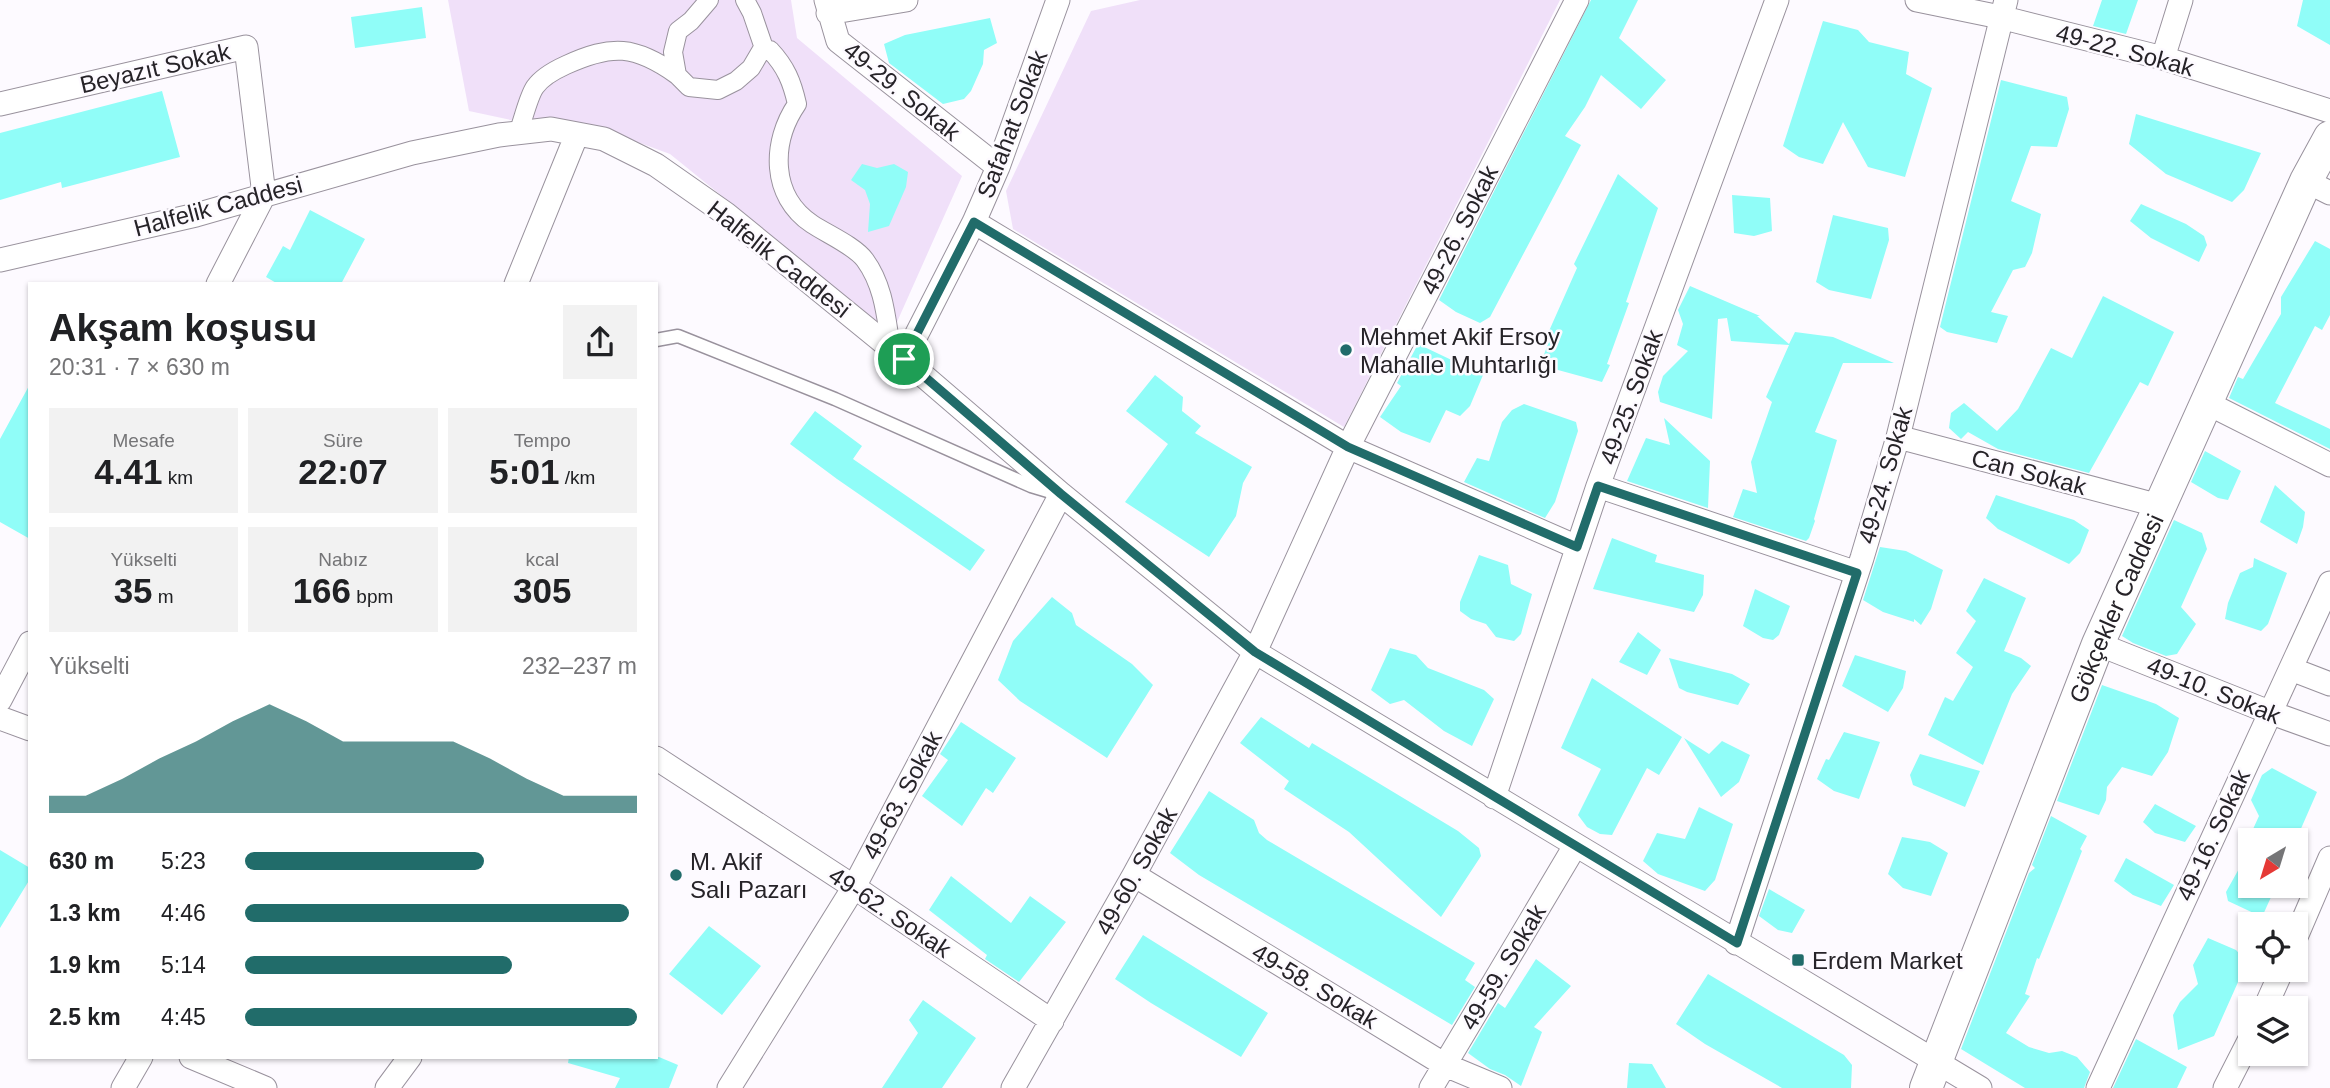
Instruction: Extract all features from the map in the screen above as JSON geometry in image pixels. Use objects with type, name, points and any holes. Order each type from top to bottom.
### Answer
[{"type":"main road","name":"Gökçekler Caddesi","points":[[1931,1075],[2098,643],[2207,403],[2318,187],[2330,137]]},
{"type":"street","points":[[677,75],[673,52],[678,31],[691,21],[709,0]]},
{"type":"street","points":[[745,0],[765,51]]},
{"type":"street","points":[[827,6],[906,0]]},
{"type":"street","name":"Safahat Sokak","points":[[898,353],[974,222],[998,167],[1058,0]]},
{"type":"street","name":"49-26. Sokak","points":[[1255,652],[1348,447],[1577,0]]},
{"type":"street","name":"49-25. Sokak","points":[[1494,797],[1598,486],[1777,0]]},
{"type":"street","name":"49-22. Sokak","points":[[1917,0],[2003,9],[2330,111]]},
{"type":"street","points":[[2163,58],[2181,0]]},
{"type":"street","name":"49-29. Sokak","points":[[827,6],[838,41],[998,167]]},
{"type":"street","name":"49-24. Sokak","points":[[1737,943],[1857,573],[1898,437],[2003,9]]},
{"type":"street","name":"Beyazıt Sokak","points":[[0,104],[246,47],[264,195]]},
{"type":"street","points":[[518,133],[534,88],[553,72],[593,53],[627,50],[657,60],[689,87],[718,90],[736,81],[751,68],[761,51],[770,50],[784,65],[797,104],[781,132],[778,154],[782,187],[796,211],[864,257],[884,301],[898,353]]},
{"type":"street","name":"Halfelik Caddesi","points":[[0,260],[196,215],[412,153],[551,129],[604,139],[656,165],[726,214],[898,353],[1061,494],[1255,652],[1737,943],[1931,1075],[1980,1088]]},
{"type":"street","points":[[517,282],[578,134]]},
{"type":"street","points":[[219,282],[264,195]]},
{"type":"street","points":[[974,222],[1348,447],[1577,547]]},
{"type":"street","points":[[2207,403],[2330,465]]},
{"type":"street","name":"Can Sokak","points":[[1898,437],[2160,506]]},
{"type":"street","points":[[1598,486],[1857,573]]},
{"type":"street","name":"49-63. Sokak","points":[[729,1088],[854,887],[1061,494]]},
{"type":"street","name":"49-16. Sokak","points":[[2098,1088],[2330,583]]},
{"type":"street","name":"49-10. Sokak","points":[[2098,643],[2330,734]]},
{"type":"street","points":[[0,700],[28,647]]},
{"type":"street","name":"49-60. Sokak","points":[[1019,1086],[1255,652]]},
{"type":"street","name":"49-10. Sokak","points":[[2291,669],[2330,684]]},
{"type":"street","points":[[0,718],[28,728]]},
{"type":"street","name":"49-62. Sokak","points":[[658,759],[1052,1021]]},
{"type":"street","name":"49-59. Sokak","points":[[1431,1088],[1575,846]]},
{"type":"street","points":[[2307,912],[2330,858]]},
{"type":"street","name":"49-58. Sokak","points":[[1134,875],[1445,1065],[1500,1088]]},
{"type":"street","points":[[122,1088],[140,1059]]},
{"type":"street","points":[[196,1059],[265,1088]]},
{"type":"street","points":[[387,1088],[409,1059]]},
{"type":"street","points":[[2225,1088],[2238,1063]]},
{"type":"lane","points":[[658,340],[678,336],[835,399],[1031,486],[1061,494]]},
{"type":"shaded area","points":[[448,0],[791,0],[797,38],[962,176],[897,322],[878,322],[670,154],[610,132],[520,122],[469,111]]},
{"type":"shaded area","points":[[1140,0],[1560,0],[1344,427],[1013,229],[1006,191],[1091,11]]},
{"type":"building","points":[[1591,0],[1638,0],[1619,38],[1666,80],[1641,109],[1601,75],[1585,107],[1565,136],[1581,145],[1490,317],[1480,323],[1456,312],[1439,300]]},
{"type":"building","points":[[2102,0],[2138,0],[2126,34],[2093,26]]},
{"type":"building","points":[[2303,0],[2330,0],[2330,45],[2297,26]]},
{"type":"building","points":[[422,7],[426,38],[355,48],[351,17]]},
{"type":"building","points":[[990,18],[997,43],[984,50],[983,64],[971,91],[964,99],[943,104],[889,63],[884,44],[905,35]]},
{"type":"building","points":[[1823,21],[1858,30],[1869,42],[1909,52],[1906,74],[1932,88],[1905,177],[1868,167],[1843,122],[1823,164],[1799,157],[1783,146]]},
{"type":"building","points":[[2001,80],[2067,97],[2069,109],[2057,147],[2031,146],[2011,201],[2041,214],[2032,253],[2025,267],[2013,270],[1991,312],[2008,316],[1997,343],[1947,332],[1940,327]]},
{"type":"building","points":[[162,91],[180,157],[62,188],[61,182],[0,200],[0,133]]},
{"type":"building","points":[[2136,114],[2261,153],[2244,190],[2232,202],[2166,174],[2129,144]]},
{"type":"building","points":[[862,164],[877,168],[894,164],[908,172],[906,187],[889,226],[868,232],[870,204],[865,190],[851,180]]},
{"type":"building","points":[[1618,174],[1658,208],[1607,364],[1610,365],[1602,382],[1558,370],[1542,360],[1552,333],[1549,331],[1577,268],[1574,264]]},
{"type":"building","points":[[1732,195],[1770,198],[1772,231],[1754,236],[1734,233]]},
{"type":"building","points":[[2141,204],[2186,224],[2204,236],[2207,245],[2199,262],[2151,238],[2130,221]]},
{"type":"building","points":[[310,210],[365,239],[342,282],[275,282],[266,277],[283,246],[290,250]]},
{"type":"building","points":[[1833,215],[1888,228],[1889,240],[1871,299],[1829,290],[1816,282]]},
{"type":"building","points":[[2315,241],[2330,249],[2330,315],[2322,330],[2315,326],[2275,403],[2330,429],[2330,449],[2229,398],[2238,377],[2243,379],[2281,314],[2281,297]]},
{"type":"building","points":[[1690,286],[1760,316],[1757,316],[1789,344],[1795,332],[1833,337],[1894,363],[1843,363],[1815,432],[1837,440],[1815,521],[1806,541],[1733,517],[1743,489],[1757,493],[1751,462],[1772,402],[1766,397],[1789,345],[1731,341],[1727,318],[1718,319],[1712,419],[1660,402],[1658,392],[1663,376],[1688,351],[1677,345],[1683,324],[1678,310]]},
{"type":"building","points":[[2103,296],[2174,332],[2148,386],[2140,382],[2089,473],[1998,449],[1968,432],[1961,439],[1949,428],[1951,413],[1964,403],[1997,431],[2018,409],[2051,348],[2072,358]]},
{"type":"building","points":[[1418,344],[1483,375],[1470,406],[1460,416],[1446,410],[1430,443],[1401,432],[1380,417],[1401,386],[1397,383]]},
{"type":"building","points":[[1155,375],[1183,397],[1182,411],[1201,426],[1195,433],[1252,467],[1243,483],[1236,516],[1209,557],[1125,502],[1168,444],[1126,411]]},
{"type":"building","points":[[28,388],[28,538],[0,522],[0,439]]},
{"type":"building","points":[[1524,404],[1576,422],[1578,431],[1555,502],[1545,518],[1464,482],[1477,458],[1489,461],[1502,422],[1512,410]]},
{"type":"building","points":[[815,411],[862,446],[853,459],[985,550],[970,571],[790,444]]},
{"type":"building","points":[[1664,418],[1710,461],[1708,508],[1627,481],[1646,438],[1670,445]]},
{"type":"building","points":[[2205,451],[2241,471],[2228,500],[2218,498],[2191,482]]},
{"type":"building","points":[[2275,485],[2305,512],[2297,544],[2260,522]]},
{"type":"building","points":[[1996,495],[2074,520],[2089,530],[2080,553],[2069,564],[1998,529],[1986,518]]},
{"type":"building","points":[[2174,520],[2202,533],[2207,549],[2181,607],[2196,624],[2177,654],[2166,656],[2122,636]]},
{"type":"building","points":[[1612,538],[1657,555],[1655,562],[1704,575],[1703,595],[1694,612],[1593,589]]},
{"type":"building","points":[[1880,547],[1906,551],[1943,570],[1931,609],[1921,625],[1914,619],[1914,622],[1883,612],[1863,600]]},
{"type":"building","points":[[1479,555],[1508,565],[1511,584],[1532,594],[1521,634],[1514,641],[1496,637],[1486,624],[1471,619],[1460,611],[1460,602]]},
{"type":"building","points":[[2254,558],[2287,573],[2268,624],[2261,631],[2225,619],[2228,603],[2240,573],[2253,567]]},
{"type":"building","points":[[1984,578],[2026,598],[2004,651],[2021,658],[2031,666],[2012,694],[1983,765],[1928,735],[1945,697],[1953,701],[1973,667],[1956,653],[1976,621],[1966,611]]},
{"type":"building","points":[[1755,589],[1790,606],[1779,635],[1773,640],[1763,638],[1743,626]]},
{"type":"building","points":[[1052,597],[1072,613],[1076,625],[1132,664],[1153,685],[1107,758],[1020,701],[998,680],[1013,641]]},
{"type":"building","points":[[1638,632],[1661,650],[1647,675],[1619,662]]},
{"type":"building","points":[[1390,648],[1416,655],[1428,668],[1484,690],[1494,699],[1472,746],[1444,731],[1404,700],[1390,704],[1371,690]]},
{"type":"building","points":[[1855,655],[1906,671],[1903,688],[1888,712],[1842,686]]},
{"type":"building","points":[[1669,658],[1732,674],[1750,684],[1738,705],[1687,692],[1679,688]]},
{"type":"building","points":[[1592,678],[1682,737],[1659,775],[1647,768],[1612,835],[1600,834],[1587,827],[1578,815],[1601,769],[1561,748]]},
{"type":"building","points":[[2102,685],[2156,704],[2179,718],[2168,752],[2152,776],[2122,767],[2107,787],[2106,800],[2099,815],[2057,801]]},
{"type":"building","points":[[1261,717],[1309,748],[1312,743],[1458,831],[1479,848],[1481,856],[1441,917],[1349,832],[1284,789],[1289,781],[1240,743]]},
{"type":"building","points":[[961,722],[1016,758],[993,793],[986,788],[962,826],[922,796],[948,760],[940,754]]},
{"type":"building","points":[[1844,732],[1880,742],[1859,799],[1834,791],[1817,779],[1826,759],[1829,760]]},
{"type":"building","points":[[1684,738],[1709,754],[1722,741],[1750,755],[1739,782],[1721,797]]},
{"type":"building","points":[[1920,754],[1980,771],[1965,807],[1913,785],[1910,775]]},
{"type":"building","points":[[2272,768],[2317,792],[2301,828],[2254,828],[2259,816],[2251,800],[2262,775]]},
{"type":"building","points":[[1209,791],[1254,820],[1259,833],[1267,840],[1475,963],[1465,980],[1475,987],[1452,1025],[1199,875],[1170,853]]},
{"type":"building","points":[[2155,804],[2196,826],[2185,842],[2155,833],[2143,822]]},
{"type":"building","points":[[1699,807],[1733,824],[1715,880],[1705,891],[1658,874],[1643,861],[1657,833],[1685,839]]},
{"type":"building","points":[[2051,816],[2087,836],[2039,959],[2037,958],[2025,994],[2030,996],[2006,1033],[2029,1047],[2049,1053],[2062,1051],[2077,1057],[2090,1072],[2084,1088],[2025,1088],[1961,1049],[2029,873],[2035,868],[2032,865]]},
{"type":"building","points":[[1902,837],[1930,842],[1948,853],[1931,896],[1903,888],[1888,874]]},
{"type":"building","points":[[0,850],[28,867],[28,882],[0,928]]},
{"type":"building","points":[[2126,858],[2174,885],[2161,906],[2133,895],[2114,881]]},
{"type":"building","points":[[2238,870],[2238,898],[2271,898],[2264,912],[2251,912],[2228,901],[2226,892]]},
{"type":"building","points":[[951,876],[1011,923],[1030,896],[1066,922],[1019,982],[985,959],[987,955],[929,910]]},
{"type":"building","points":[[1769,889],[1805,910],[1792,933],[1778,930],[1759,916]]},
{"type":"building","points":[[709,926],[761,966],[722,1015],[669,974]]},
{"type":"building","points":[[1143,935],[1268,1013],[1241,1057],[1115,979]]},
{"type":"building","points":[[2208,938],[2238,952],[2238,982],[2214,1036],[2178,1050],[2173,1015],[2180,1002],[2198,984],[2193,965]]},
{"type":"building","points":[[1536,959],[1571,986],[1534,1027],[1542,1032],[1521,1086],[1468,1053],[1498,1003],[1505,1008]]},
{"type":"building","points":[[1708,974],[1844,1055],[1852,1065],[1851,1088],[1782,1088],[1705,1044],[1676,1024]]},
{"type":"building","points":[[923,1000],[976,1038],[942,1088],[882,1088],[918,1033],[909,1020]]},
{"type":"building","points":[[2136,1039],[2187,1067],[2177,1088],[2113,1088]]},
{"type":"building","points":[[659,1057],[678,1065],[669,1088],[615,1088],[620,1078],[568,1063],[569,1059]]},
{"type":"building","points":[[1629,1063],[1652,1064],[1666,1088],[1627,1088]]},
{"type":"place","name":"Mehmet Akif Ersoy Mahalle Muhtarlığı","points":[[1346,350]]},
{"type":"place","name":"M. Akif Salı Pazarı","points":[[676,875]]},
{"type":"place","name":"Erdem Market","points":[[1798,960]]},
{"type":"route","points":[[974,222],[1348,447],[1577,547],[1598,486],[1857,573],[1737,943],[1255,652],[1061,494],[904,359],[974,222]]}]
